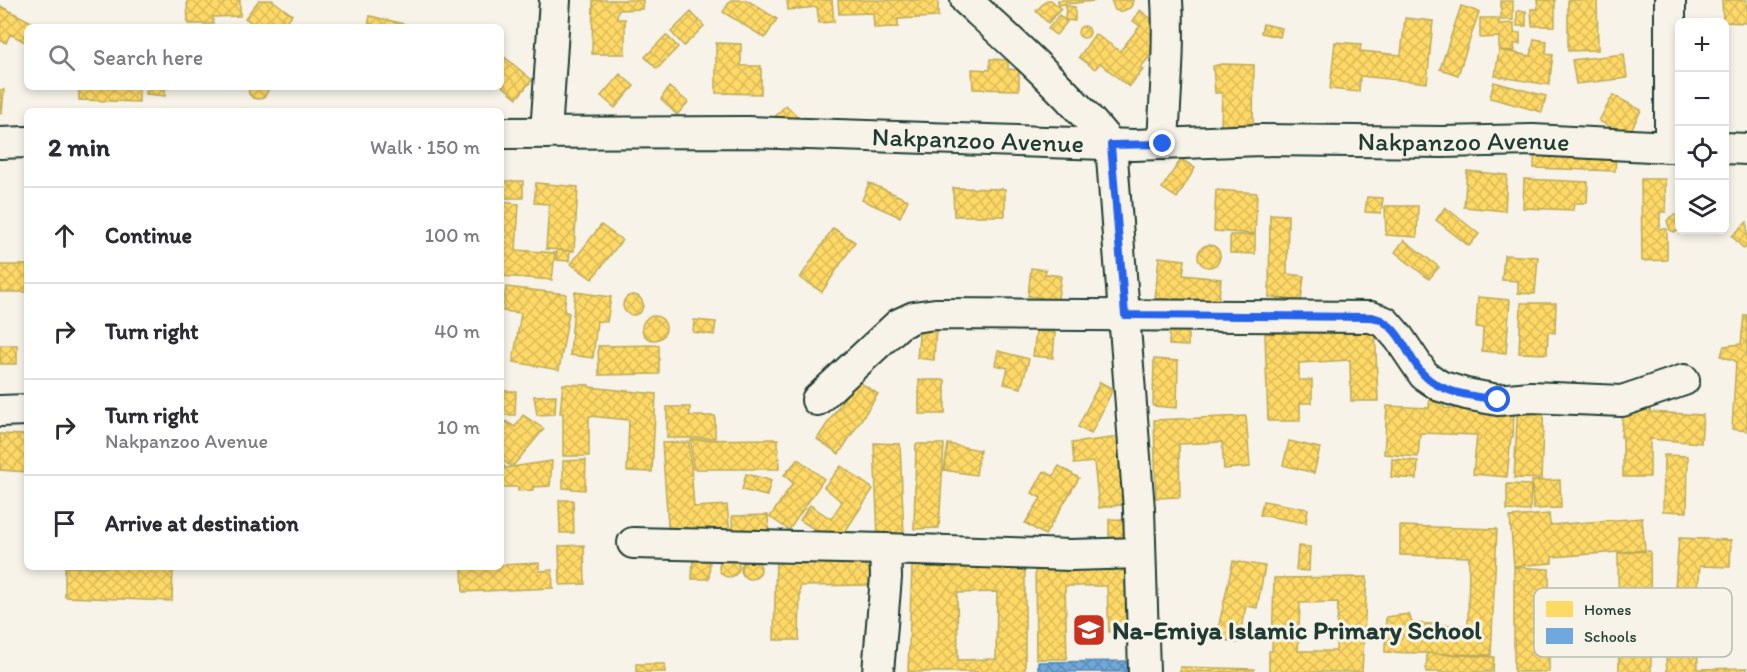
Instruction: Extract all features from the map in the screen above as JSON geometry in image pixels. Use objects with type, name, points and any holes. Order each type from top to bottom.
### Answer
[{"type":"street","points":[[546,133],[555,0]]},
{"type":"street","points":[[966,0],[1083,112],[1111,145],[1139,509],[1144,672]]},
{"type":"street","points":[[1163,144],[1169,34],[1167,0]]},
{"type":"street","points":[[1670,0],[1675,147]]},
{"type":"street","name":"Nakpanzoo Avenue","points":[[504,133],[747,132],[1111,145],[1260,140],[1442,142],[1533,140],[1675,147]]},
{"type":"street","points":[[0,143],[24,142]]},
{"type":"street","points":[[1729,148],[1747,149]]},
{"type":"street","points":[[817,400],[899,324],[914,317],[935,314],[1371,317],[1385,322],[1424,375],[1440,386],[1498,400],[1530,398],[1622,401],[1684,380]]},
{"type":"street","points":[[0,411],[24,410]]},
{"type":"street","points":[[633,543],[1071,555],[1140,553]]},
{"type":"street","points":[[878,672],[886,577],[885,549]]},
{"type":"building: Homes","points":[[187,0],[240,0],[240,16],[213,17],[213,24],[188,24]]},
{"type":"building: Homes","points":[[259,0],[272,0],[292,15],[284,24],[254,24],[245,18]]},
{"type":"building: Homes","points":[[593,0],[643,0],[643,9],[618,10],[617,19],[625,19],[625,54],[592,54]]},
{"type":"building: Homes","points":[[731,0],[747,0],[777,19],[765,38],[723,12]]},
{"type":"building: Homes","points":[[787,0],[832,0],[834,22],[819,23],[817,7],[788,10]]},
{"type":"building: Homes","points":[[838,0],[938,0],[938,17],[898,19],[898,27],[874,28],[873,13],[839,14]]},
{"type":"building: Homes","points":[[1047,0],[1051,0],[1061,9],[1048,23],[1036,11]]},
{"type":"building: Homes","points":[[1058,0],[1093,0],[1094,1],[1058,5]]},
{"type":"building: Homes","points":[[1111,0],[1133,0],[1133,3],[1130,8],[1120,12],[1115,10]]},
{"type":"building: Homes","points":[[1537,0],[1555,0],[1555,26],[1532,26],[1531,9],[1538,9]]},
{"type":"building: Homes","points":[[1568,0],[1597,0],[1598,50],[1568,51]]},
{"type":"building: Homes","points":[[1722,0],[1747,0],[1747,23],[1729,22],[1729,18],[1723,18]]},
{"type":"building: Homes","points":[[1501,1],[1513,1],[1513,20],[1501,20]]},
{"type":"building: Homes","points":[[0,6],[35,24],[24,24],[24,41],[10,34],[6,43],[0,40]]},
{"type":"building: Homes","points":[[1066,6],[1075,7],[1075,21],[1065,20]]},
{"type":"building: Homes","points":[[1461,6],[1479,12],[1458,75],[1440,69]]},
{"type":"building: Homes","points":[[1140,10],[1169,33],[1140,68],[1143,70],[1129,87],[1100,63],[1095,69],[1079,57],[1095,34],[1120,51],[1140,26],[1133,21]]},
{"type":"building: Homes","points":[[1517,11],[1526,11],[1526,26],[1517,26]]},
{"type":"building: Homes","points":[[691,12],[704,26],[684,46],[671,32]]},
{"type":"building: Homes","points":[[1059,15],[1067,22],[1056,35],[1048,29]]},
{"type":"building: Homes","points":[[370,16],[405,24],[369,24]]},
{"type":"building: Homes","points":[[1405,18],[1433,21],[1427,83],[1360,76],[1359,92],[1330,89],[1335,42],[1361,44],[1360,51],[1401,55]]},
{"type":"building: Homes","points":[[1480,18],[1499,18],[1499,24],[1514,23],[1514,33],[1520,33],[1520,44],[1514,44],[1515,51],[1499,50],[1499,37],[1480,38]]},
{"type":"building: Homes","points":[[1263,24],[1282,28],[1280,37],[1261,33]]},
{"type":"building: Homes","points":[[1086,26],[1089,27],[1089,37],[1082,38],[1079,37],[1078,30],[1079,27]]},
{"type":"building: Homes","points":[[666,35],[678,47],[657,69],[645,57]]},
{"type":"building: Homes","points":[[1534,39],[1547,41],[1546,54],[1553,55],[1549,85],[1495,76],[1499,50],[1531,56]]},
{"type":"building: Homes","points":[[716,43],[741,44],[741,66],[761,66],[761,94],[716,93]]},
{"type":"building: Homes","points":[[1624,54],[1627,78],[1576,84],[1572,60]]},
{"type":"building: Homes","points":[[504,57],[532,80],[517,98],[504,87]]},
{"type":"building: Homes","points":[[990,59],[1008,60],[1008,69],[1019,70],[1019,90],[973,89],[972,69],[990,70]]},
{"type":"building: Homes","points":[[1254,65],[1253,128],[1221,127],[1222,93],[1215,93],[1213,66]]},
{"type":"building: Homes","points":[[620,74],[634,86],[615,108],[601,96]]},
{"type":"building: Homes","points":[[1494,82],[1546,96],[1542,112],[1490,98]]},
{"type":"building: Homes","points":[[669,87],[688,102],[677,115],[661,99]]},
{"type":"building: Homes","points":[[0,90],[4,90],[2,114],[0,113]]},
{"type":"building: Homes","points":[[79,90],[139,90],[139,102],[79,100]]},
{"type":"building: Homes","points":[[146,90],[165,90],[165,96],[146,94]]},
{"type":"building: Homes","points":[[248,90],[268,90],[264,98],[253,98]]},
{"type":"building: Homes","points":[[1613,95],[1641,110],[1628,136],[1599,121]]},
{"type":"building: Homes","points":[[786,105],[800,119],[772,120]]},
{"type":"building: Homes","points":[[1535,140],[1617,144],[1615,171],[1534,168]]},
{"type":"building: Homes","points":[[1181,159],[1195,168],[1177,198],[1162,188]]},
{"type":"building: Homes","points":[[1467,171],[1507,175],[1505,211],[1464,207]]},
{"type":"building: Homes","points":[[1524,179],[1588,182],[1587,203],[1574,203],[1573,210],[1523,208]]},
{"type":"building: Homes","points":[[1641,179],[1665,179],[1666,212],[1660,212],[1660,229],[1667,229],[1667,260],[1642,261]]},
{"type":"building: Homes","points":[[504,181],[523,181],[523,198],[504,198]]},
{"type":"building: Homes","points":[[536,183],[578,187],[574,251],[546,249],[549,204],[534,203]]},
{"type":"building: Homes","points":[[869,183],[908,200],[900,217],[862,200]]},
{"type":"building: Homes","points":[[953,188],[1005,189],[1005,216],[954,216]]},
{"type":"building: Homes","points":[[1216,190],[1257,193],[1255,234],[1214,231]]},
{"type":"building: Homes","points":[[1367,197],[1383,198],[1381,213],[1365,212]]},
{"type":"building: Homes","points":[[504,202],[519,204],[516,250],[555,253],[552,280],[504,276]]},
{"type":"building: Homes","points":[[1385,206],[1418,206],[1417,237],[1386,235]]},
{"type":"building: Homes","points":[[1445,207],[1479,234],[1469,246],[1436,220]]},
{"type":"building: Homes","points":[[1270,214],[1288,215],[1287,274],[1304,276],[1301,301],[1269,297]]},
{"type":"building: Homes","points":[[1675,215],[1674,232],[1670,230],[1667,221]]},
{"type":"building: Homes","points":[[1747,222],[1747,246],[1744,249],[1732,236]]},
{"type":"building: Homes","points":[[601,225],[622,240],[592,279],[571,264]]},
{"type":"building: Homes","points":[[833,228],[855,242],[822,292],[800,278]]},
{"type":"building: Homes","points":[[1230,235],[1255,235],[1255,254],[1230,253]]},
{"type":"building: Homes","points":[[1404,240],[1439,267],[1429,279],[1395,252]]},
{"type":"building: Homes","points":[[1209,245],[1217,248],[1220,256],[1217,264],[1209,267],[1201,264],[1198,256],[1201,248]]},
{"type":"building: Homes","points":[[557,250],[570,251],[569,261],[556,260]]},
{"type":"building: Homes","points":[[1504,255],[1538,257],[1535,294],[1518,293],[1518,281],[1502,280]]},
{"type":"building: Homes","points":[[1159,257],[1185,260],[1183,275],[1221,279],[1218,305],[1155,299]]},
{"type":"building: Homes","points":[[0,265],[24,265],[24,292],[0,292]]},
{"type":"building: Homes","points":[[1031,268],[1046,270],[1045,274],[1061,276],[1057,305],[1042,303],[1043,298],[1028,296]]},
{"type":"building: Homes","points":[[506,287],[566,294],[564,311],[569,313],[559,370],[513,362],[521,313],[504,311]]},
{"type":"building: Homes","points":[[575,292],[611,297],[607,322],[597,321],[593,358],[570,355]]},
{"type":"building: Homes","points":[[633,295],[640,298],[643,305],[640,312],[633,315],[626,312],[623,305],[626,298]]},
{"type":"building: Homes","points":[[1478,297],[1510,300],[1506,353],[1482,351],[1483,328],[1476,327]]},
{"type":"building: Homes","points":[[1521,303],[1556,303],[1555,333],[1548,332],[1547,354],[1519,353]]},
{"type":"building: Homes","points":[[1744,315],[1747,315],[1747,431],[1732,429],[1736,361],[1721,356],[1724,346],[1741,344]]},
{"type":"building: Homes","points":[[654,316],[663,319],[666,328],[663,337],[654,340],[645,337],[642,328],[645,319]]},
{"type":"building: Homes","points":[[694,320],[716,322],[714,335],[693,332]]},
{"type":"building: Homes","points":[[1170,325],[1188,326],[1188,346],[1169,345]]},
{"type":"building: Homes","points":[[920,326],[936,327],[934,360],[917,358]]},
{"type":"building: Homes","points":[[1375,327],[1378,401],[1351,401],[1350,360],[1299,363],[1299,380],[1312,380],[1312,403],[1300,403],[1300,421],[1268,421],[1265,334]]},
{"type":"building: Homes","points":[[1036,331],[1055,333],[1053,358],[1033,356]]},
{"type":"building: Homes","points":[[0,345],[17,345],[17,364],[0,364]]},
{"type":"building: Homes","points":[[659,345],[659,374],[599,375],[598,346]]},
{"type":"building: Homes","points":[[998,351],[1029,359],[1021,388],[1004,384],[1008,368],[995,365]]},
{"type":"building: Homes","points":[[1154,359],[1178,361],[1177,408],[1153,406]]},
{"type":"building: Homes","points":[[856,380],[878,394],[839,454],[817,439]]},
{"type":"building: Homes","points":[[919,380],[945,380],[945,414],[919,414]]},
{"type":"building: Homes","points":[[1100,382],[1113,389],[1091,434],[1078,427]]},
{"type":"building: Homes","points":[[563,384],[656,394],[652,472],[627,471],[629,420],[589,416],[589,456],[563,456],[563,413],[560,413]]},
{"type":"building: Homes","points":[[504,391],[516,391],[515,415],[504,415]]},
{"type":"building: Homes","points":[[556,395],[555,414],[537,415],[534,396]]},
{"type":"building: Homes","points":[[1430,395],[1444,396],[1444,408],[1514,411],[1507,477],[1473,474],[1477,435],[1420,433],[1418,457],[1384,454],[1387,406],[1429,408]]},
{"type":"building: Homes","points":[[1518,401],[1544,402],[1541,479],[1514,478]]},
{"type":"building: Homes","points":[[667,407],[690,407],[690,416],[715,416],[715,438],[667,438]]},
{"type":"building: Homes","points":[[1650,409],[1650,412],[1703,415],[1701,443],[1650,439],[1650,477],[1623,477],[1623,437],[1621,437],[1623,410]]},
{"type":"building: Homes","points":[[523,415],[544,429],[512,467],[504,461],[504,422],[515,427]]},
{"type":"building: Homes","points":[[1246,416],[1250,467],[1224,469],[1222,442],[1179,444],[1180,497],[1156,498],[1154,420]]},
{"type":"building: Homes","points":[[0,434],[24,435],[24,472],[0,470]]},
{"type":"building: Homes","points":[[1119,437],[1127,504],[1099,508],[1094,462],[1074,464],[1072,443]]},
{"type":"building: Homes","points":[[778,439],[779,469],[693,469],[691,440]]},
{"type":"building: Homes","points":[[1289,441],[1320,448],[1314,473],[1283,465]]},
{"type":"building: Homes","points":[[689,442],[694,507],[727,505],[730,534],[669,538],[662,443]]},
{"type":"building: Homes","points":[[874,443],[900,444],[904,536],[878,538]]},
{"type":"building: Homes","points":[[916,444],[944,444],[939,528],[914,529]]},
{"type":"building: Homes","points":[[948,444],[980,450],[976,475],[944,470]]},
{"type":"building: Homes","points":[[1664,455],[1688,456],[1687,512],[1663,511]]},
{"type":"building: Homes","points":[[798,459],[824,479],[789,530],[770,517],[793,483],[784,475]]},
{"type":"building: Homes","points":[[1392,459],[1418,461],[1417,479],[1391,477]]},
{"type":"building: Homes","points":[[586,460],[585,490],[563,488],[563,461]]},
{"type":"building: Homes","points":[[552,461],[550,486],[518,491],[518,487],[504,487],[504,466],[505,468]]},
{"type":"building: Homes","points":[[841,466],[873,489],[837,544],[800,520],[810,505],[831,519],[842,502],[824,487]]},
{"type":"building: Homes","points":[[1059,466],[1079,478],[1045,535],[1025,523],[1041,498],[1032,493],[1044,471],[1053,476]]},
{"type":"building: Homes","points":[[746,474],[771,480],[767,496],[742,490]]},
{"type":"building: Homes","points":[[1560,480],[1561,508],[1533,509],[1532,481]]},
{"type":"building: Homes","points":[[1507,484],[1531,485],[1530,511],[1507,510]]},
{"type":"building: Homes","points":[[559,500],[573,500],[574,533],[560,533]]},
{"type":"building: Homes","points":[[1263,501],[1308,509],[1306,523],[1260,515]]},
{"type":"building: Homes","points":[[1549,514],[1550,525],[1642,518],[1645,550],[1552,557],[1552,563],[1514,566],[1510,517]]},
{"type":"building: Homes","points":[[768,515],[769,543],[733,544],[732,516]]},
{"type":"building: Homes","points":[[1109,519],[1138,520],[1137,540],[1109,540]]},
{"type":"building: Homes","points":[[1400,526],[1497,529],[1491,655],[1385,652],[1386,617],[1409,614],[1412,623],[1468,626],[1469,557],[1400,555]]},
{"type":"building: Homes","points":[[1679,538],[1731,540],[1730,567],[1700,566],[1698,588],[1675,587]]},
{"type":"building: Homes","points":[[584,545],[585,584],[560,585],[559,546]]},
{"type":"building: Homes","points":[[1298,546],[1310,547],[1309,571],[1296,570]]},
{"type":"building: Homes","points":[[1650,551],[1650,588],[1618,588],[1618,553]]},
{"type":"building: Homes","points":[[776,555],[874,555],[875,585],[800,586],[799,640],[774,640]]},
{"type":"building: Homes","points":[[1128,555],[1133,632],[1109,632],[1107,586],[1065,586],[1067,659],[1036,659],[1035,557]]},
{"type":"building: Homes","points":[[693,556],[710,557],[709,579],[692,579]]},
{"type":"building: Homes","points":[[729,557],[736,560],[739,567],[736,574],[729,577],[722,574],[719,567],[722,560]]},
{"type":"building: Homes","points":[[747,559],[755,559],[761,565],[761,573],[755,579],[747,579],[741,573],[741,565]]},
{"type":"building: Homes","points":[[1233,561],[1265,566],[1257,608],[1246,606],[1238,643],[1216,638]]},
{"type":"building: Homes","points":[[539,563],[539,571],[552,570],[553,588],[463,592],[462,570],[504,570],[504,565]]},
{"type":"building: Homes","points":[[1025,563],[1025,672],[908,672],[912,566]],"holes":[[[997,592],[996,659],[958,660],[957,593]]]},
{"type":"building: Homes","points":[[1514,567],[1549,569],[1549,588],[1534,588],[1534,657],[1549,657],[1549,672],[1514,672]]},
{"type":"building: Homes","points":[[65,570],[173,570],[172,601],[65,597]]},
{"type":"building: Homes","points":[[1367,577],[1362,672],[1269,672],[1269,651],[1272,651],[1274,578]],"holes":[[[1338,602],[1336,651],[1298,651],[1300,603]]]},
{"type":"building: Homes","points":[[1427,653],[1494,657],[1493,672],[1426,672]]},
{"type":"building: Homes","points":[[1619,657],[1651,657],[1651,672],[1619,672]]},
{"type":"building: Homes","points":[[1666,657],[1698,657],[1698,669],[1747,668],[1747,672],[1667,672]]},
{"type":"building: Homes","points":[[636,664],[665,664],[665,672],[636,672]]},
{"type":"building: Homes","points":[[1180,667],[1254,669],[1254,672],[1180,672]]},
{"type":"building: Schools","points":[[1133,661],[1133,672],[1038,672],[1038,662]]},
{"type":"place","name":"Na-Emiya Islamic Primary School","points":[[1089,630]]},
{"type":"route","points":[[1163,144],[1111,145],[1125,315],[1333,317],[1356,315],[1371,317],[1385,322],[1424,375],[1440,386],[1498,400]]}]
